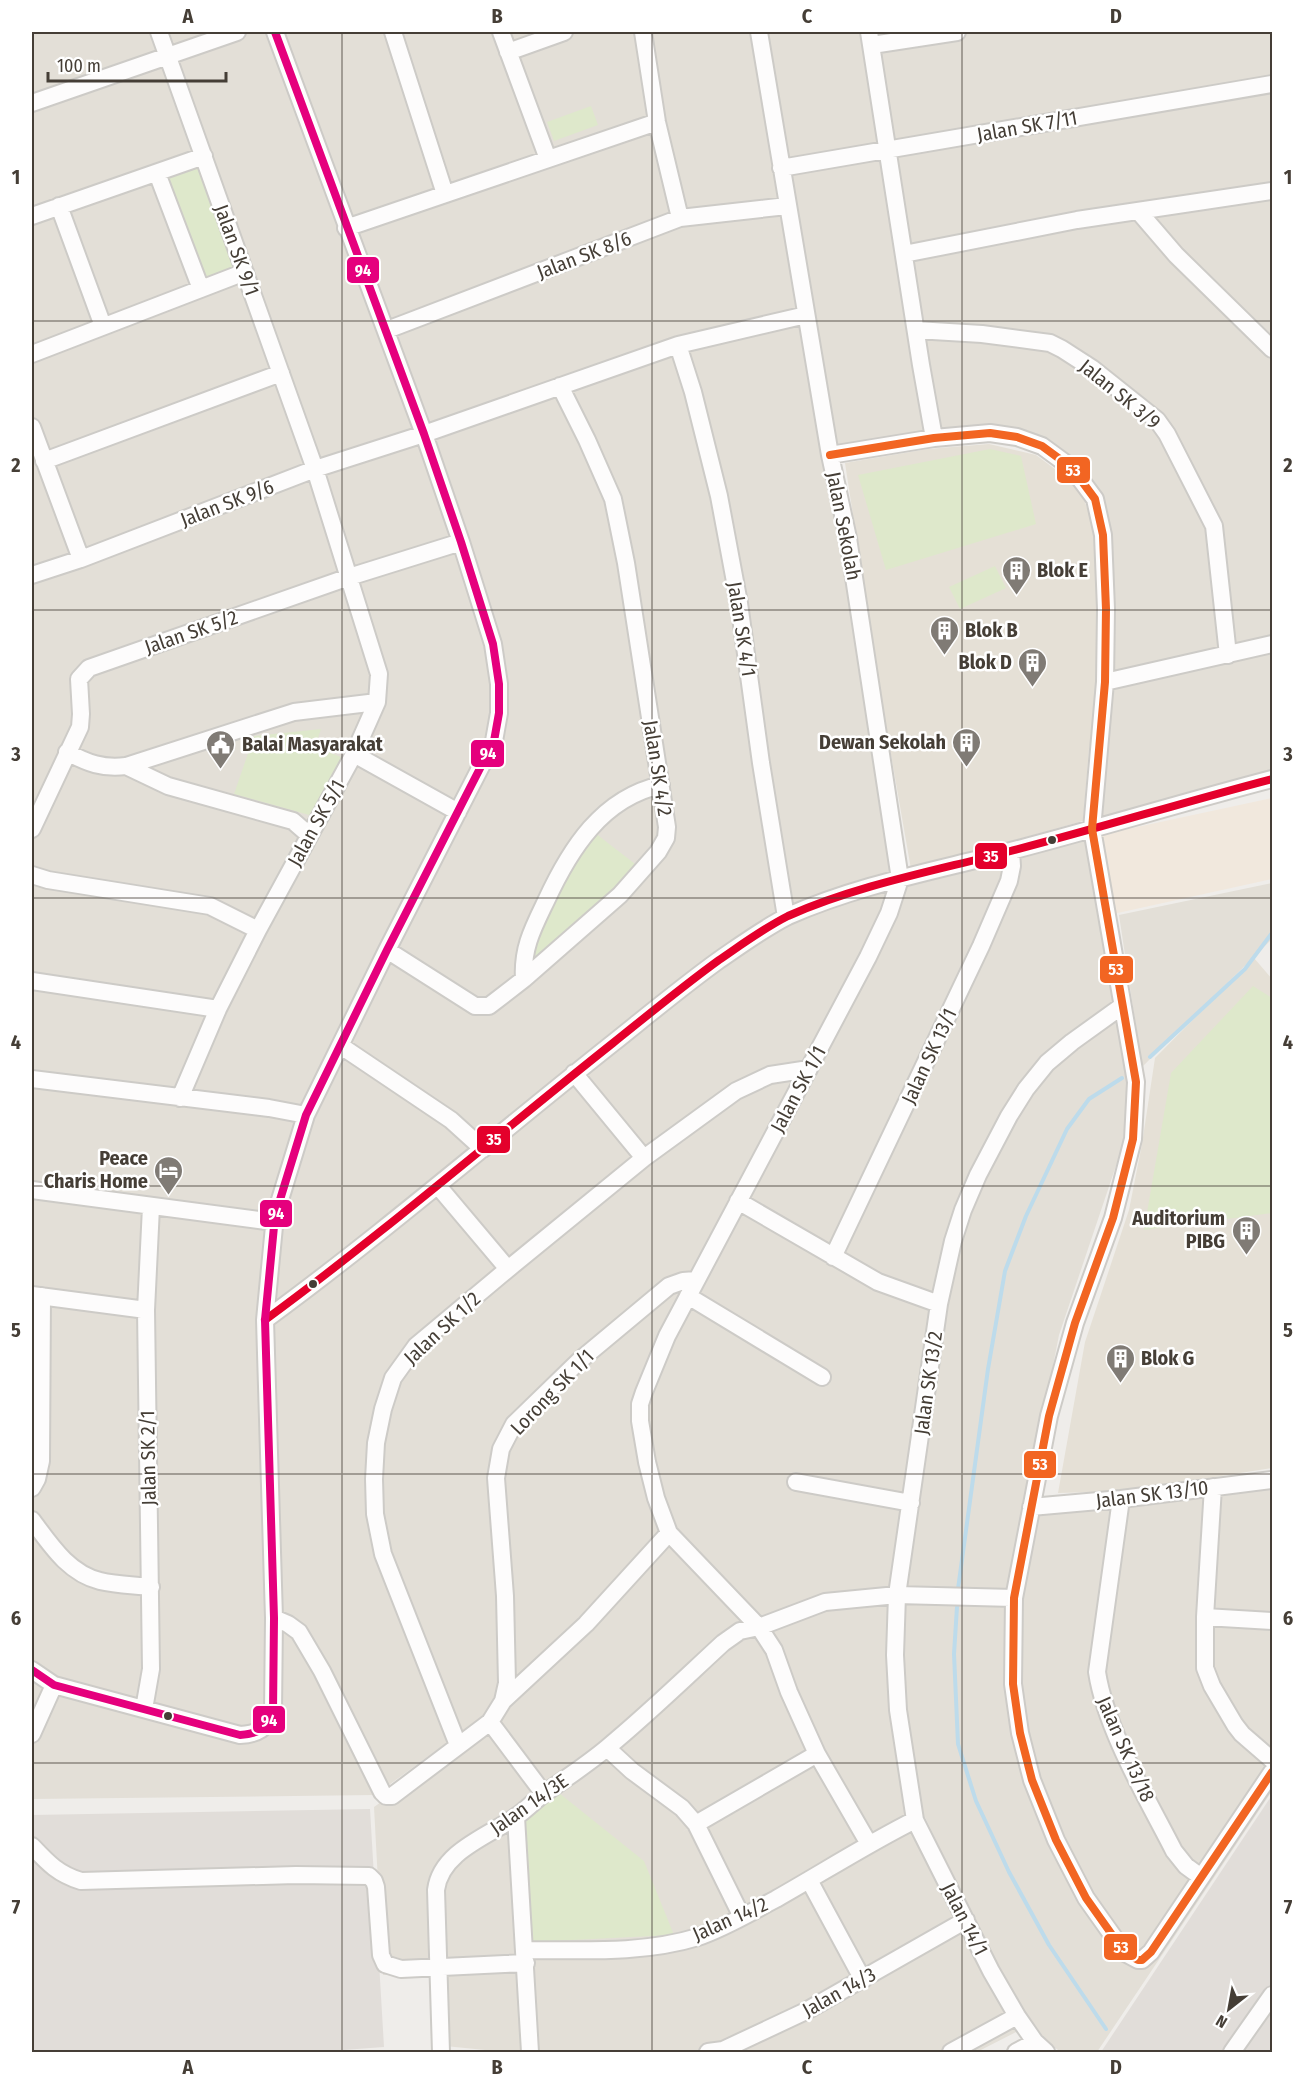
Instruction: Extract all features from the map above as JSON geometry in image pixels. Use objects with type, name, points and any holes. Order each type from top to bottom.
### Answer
[{"type":"street","name":"Jalan SK 9/1","points":[[159,32],[315,469]]},
{"type":"street","points":[[32,103],[237,32]]},
{"type":"street","points":[[32,1670],[54,1685],[240,1735],[255,1734],[264,1728],[273,1712],[274,1618],[265,1320],[274,1222],[306,1115],[494,741],[499,713],[499,684],[493,645],[461,542],[387,330],[346,228],[275,32]]},
{"type":"street","points":[[393,32],[446,194]]},
{"type":"street","points":[[501,32],[548,159]]},
{"type":"street","points":[[508,52],[564,32]]},
{"type":"street","points":[[643,32],[657,122],[680,218]]},
{"type":"street","name":"Jalan Sekolah","points":[[759,32],[830,455],[848,538],[900,879]]},
{"type":"street","points":[[934,438],[870,38],[957,32]]},
{"type":"street","name":"Jalan SK 7/11","points":[[782,168],[1272,84]]},
{"type":"street","points":[[346,228],[657,122]]},
{"type":"street","points":[[32,216],[204,156]]},
{"type":"street","points":[[157,173],[201,289]]},
{"type":"street","points":[[904,254],[1077,220],[1139,213],[1272,191]]},
{"type":"street","points":[[59,206],[103,326]]},
{"type":"street","name":"Jalan SK 8/6","points":[[387,330],[680,218],[787,206]]},
{"type":"street","points":[[1139,213],[1176,255],[1272,348]]},
{"type":"street","points":[[32,354],[245,272]]},
{"type":"street","name":"Jalan SK 9/6","points":[[32,575],[81,559],[315,469],[424,434],[678,345],[806,315]]},
{"type":"street","name":"Jalan SK 3/9","points":[[916,330],[982,334],[1050,343],[1093,369],[1157,420],[1167,434],[1214,526],[1228,655]]},
{"type":"street","name":"Jalan SK 4/1","points":[[678,345],[693,392],[720,496],[739,603],[761,763],[786,917]]},
{"type":"street","points":[[44,461],[281,373]]},
{"type":"street","name":"Jalan SK 4/2","points":[[387,950],[475,1006],[489,1006],[524,979],[620,896],[658,852],[666,838],[668,827],[662,785],[613,499],[560,386]]},
{"type":"street","points":[[32,427],[81,559]]},
{"type":"street","points":[[830,455],[934,438],[990,433],[1042,446],[1072,468],[1095,499],[1103,535],[1106,609],[1105,682],[1092,829],[1136,1083],[1133,1139],[1113,1218],[1075,1323],[1049,1416],[1014,1598],[1013,1684],[1020,1733],[1032,1780],[1056,1840],[1086,1898],[1125,1953],[1138,1960],[1142,1960],[1151,1952],[1272,1772]]},
{"type":"street","name":"Jalan SK 5/1","points":[[180,1098],[218,1009],[258,930],[354,754],[377,702],[379,674],[315,469]]},
{"type":"street","name":"Jalan SK 5/2","points":[[32,829],[78,732],[81,721],[79,679],[89,668],[349,577],[461,542]]},
{"type":"street","points":[[1105,682],[1272,644]]},
{"type":"street","points":[[67,752],[101,767],[126,766],[294,712],[377,702]]},
{"type":"street","points":[[354,754],[458,812]]},
{"type":"street","points":[[126,766],[168,786],[293,821],[309,835]]},
{"type":"street","points":[[265,1320],[328,1274],[699,974],[741,944],[786,917],[842,895],[1272,779]]},
{"type":"street","points":[[524,979],[523,963],[526,944],[564,864],[578,843],[596,821],[621,802],[644,789],[662,785]]},
{"type":"street","name":"Jalan SK 13/1","points":[[833,1257],[981,946],[1009,881],[1012,866],[1011,851]]},
{"type":"street","points":[[32,875],[48,880],[210,906],[258,930]]},
{"type":"street","name":"Jalan SK 1/1","points":[[868,1844],[817,1754],[789,1692],[774,1650],[759,1627],[669,1533],[656,1498],[647,1462],[640,1421],[640,1404],[652,1369],[692,1288],[889,914],[900,879]]},
{"type":"street","points":[[32,981],[218,1009]]},
{"type":"street","name":"Jalan SK 13/2","points":[[915,1820],[897,1710],[895,1654],[897,1595],[939,1304],[953,1241],[978,1175],[1026,1089],[1047,1063],[1071,1042],[1122,1006]]},
{"type":"street","points":[[341,1046],[451,1120],[483,1149]]},
{"type":"street","name":"Jalan SK 1/2","points":[[458,1745],[383,1554],[375,1514],[376,1443],[383,1409],[393,1378],[416,1346],[644,1158],[736,1090],[770,1075],[809,1069]]},
{"type":"street","points":[[574,1073],[644,1158]]},
{"type":"street","points":[[32,1079],[269,1108],[306,1115]]},
{"type":"street","points":[[438,1186],[508,1269]]},
{"type":"street","points":[[32,1190],[274,1222]]},
{"type":"street","points":[[738,1202],[878,1282],[939,1304]]},
{"type":"street","name":"Jalan SK 2/1","points":[[144,1709],[151,1669],[146,1310],[151,1206]]},
{"type":"street","name":"Lorong SK 1/1","points":[[503,1701],[507,1683],[505,1596],[496,1478],[501,1449],[514,1425],[579,1360],[669,1286],[683,1281],[692,1288]]},
{"type":"street","points":[[692,1288],[822,1377]]},
{"type":"street","points":[[32,1488],[37,1479],[41,1461],[36,1393],[37,1296],[146,1310]]},
{"type":"street","name":"Jalan SK 13/10","points":[[1031,1507],[1121,1499],[1272,1480]]},
{"type":"street","points":[[796,1482],[911,1503]]},
{"type":"street","points":[[1213,1487],[1205,1617],[1205,1668],[1207,1677],[1242,1734],[1272,1760]]},
{"type":"street","name":"Jalan SK 13/18","points":[[1121,1499],[1097,1672],[1100,1690],[1110,1719],[1174,1851],[1186,1866],[1201,1877]]},
{"type":"street","points":[[32,1520],[62,1559],[79,1572],[99,1580],[151,1587]]},
{"type":"street","points":[[274,1618],[299,1632],[322,1671],[383,1794],[392,1796],[490,1722],[503,1701],[586,1624],[669,1533]]},
{"type":"street","name":"Jalan 14/3E","points":[[441,2052],[436,1904],[437,1881],[449,1862],[480,1836],[516,1817],[607,1748],[723,1643],[740,1631],[759,1627],[825,1602],[897,1595],[1014,1598]]},
{"type":"street","points":[[1205,1617],[1272,1621]]},
{"type":"street","points":[[32,1734],[54,1685]]},
{"type":"street","points":[[490,1722],[544,1794]]},
{"type":"street","points":[[607,1748],[632,1771],[682,1808],[696,1824],[742,1917]]},
{"type":"street","points":[[696,1824],[817,1754]]},
{"type":"street","points":[[516,1817],[530,2052]]},
{"type":"street","name":"Jalan 14/2","points":[[32,1846],[52,1867],[66,1876],[81,1881],[296,1875],[369,1876],[376,1887],[381,1955],[385,1964],[401,1969],[439,1967],[586,1950],[658,1946],[699,1936],[742,1917],[868,1844],[915,1820]]},
{"type":"street","name":"Jalan 14/1","points":[[915,1820],[991,1971],[1017,2016],[1040,2047]]},
{"type":"street","points":[[809,1880],[863,1980]]},
{"type":"street","name":"Jalan 14/3","points":[[719,2052],[806,2012],[966,1920]]},
{"type":"street","points":[[1232,2052],[1272,1995]]},
{"type":"street","points":[[951,2052],[1017,2016]]},
{"type":"street","points":[[1016,2052],[1040,2047]]},
{"type":"shaded area","points":[[32,32],[1272,32],[1272,782],[1096,826],[1130,1079],[1122,1148],[1059,1335],[1025,1508],[1272,1480],[1272,1791],[1097,2052],[1061,2052],[1048,2043],[1000,1976],[925,1817],[871,1835],[821,1748],[682,1832],[816,1757],[867,1845],[914,1824],[1022,2029],[977,2052],[505,2052],[435,2045],[435,1972],[383,1975],[374,1807],[486,1728],[477,1721],[375,1795],[32,1799]],"holes":[[[1000,433],[1078,467],[1112,548],[1095,826],[897,881],[831,452]],[[651,1510],[669,1532],[553,1646],[663,1534]]]},
{"type":"shaded area","points":[[989,444],[1036,455],[1071,481],[1083,496],[1091,520],[1098,571],[1098,703],[1089,749],[1083,821],[911,869],[883,709],[845,463],[928,449]]},
{"type":"shaded area","points":[[1272,798],[1272,879],[1113,914],[1100,835]]},
{"type":"shaded area","points":[[1272,883],[1271,940],[1142,1067],[1119,915]]},
{"type":"shaded area","points":[[1254,958],[1272,979],[1272,1468],[1126,1491],[1058,1493],[1085,1342],[1129,1210],[1155,1058]]},
{"type":"shaded area","points":[[1272,1795],[1272,2052],[1101,2052]]},
{"type":"shaded area","points":[[370,1809],[384,2047],[316,2052],[32,2052],[32,1815]]},
{"type":"green space","points":[[591,106],[598,125],[554,141],[547,122]]},
{"type":"green space","points":[[200,165],[239,269],[203,282],[164,178]]},
{"type":"green space","points":[[990,449],[1021,456],[1036,524],[886,570],[858,475]]},
{"type":"green space","points":[[995,566],[1006,588],[960,609],[949,587]]},
{"type":"green space","points":[[321,729],[315,747],[346,759],[309,815],[234,794],[254,736]]},
{"type":"green space","points":[[595,833],[639,867],[535,962],[528,963],[545,918],[572,867]]},
{"type":"green space","points":[[1253,986],[1272,998],[1272,1213],[1144,1230],[1171,1073]]},
{"type":"green space","points":[[559,1793],[644,1861],[674,1935],[531,1942],[525,1815]]},
{"type":"waterway","points":[[1150,1057],[1245,969],[1272,933]]},
{"type":"waterway","points":[[958,1589],[988,1369],[1005,1271],[1026,1216],[1067,1129],[1089,1099],[1122,1078]]},
{"type":"waterway","points":[[957,1607],[954,1654],[958,1744],[976,1801],[1009,1872],[1049,1945],[1106,2029]]},
{"type":"transit line","name":"94","points":[[32,1670],[54,1685],[240,1735],[261,1730],[273,1712],[274,1618],[265,1320],[275,1216],[306,1115],[494,741],[499,713],[499,684],[493,644],[461,542],[424,434],[275,32]]},
{"type":"transit line","name":"53","points":[[830,455],[934,438],[990,433],[1017,437],[1042,446],[1072,468],[1095,499],[1103,535],[1106,609],[1105,682],[1092,829],[1136,1082],[1133,1139],[1113,1218],[1075,1323],[1049,1416],[1014,1598],[1013,1684],[1020,1733],[1032,1780],[1056,1840],[1086,1898],[1125,1953],[1138,1960],[1142,1960],[1151,1952],[1272,1772]]},
{"type":"transit line","name":"35","points":[[265,1320],[397,1218],[679,990],[719,960],[788,916],[896,879],[1040,843],[1272,779]]},
{"type":"place","name":"Blok E","points":[[1016,596]]},
{"type":"place","name":"Blok B","points":[[944,656]]},
{"type":"place","name":"Blok D","points":[[1033,688]]},
{"type":"place","name":"Dewan Sekolah","points":[[967,768]]},
{"type":"place","name":"Balai Masyarakat","points":[[221,770]]},
{"type":"place","name":"Peace Charis Home","points":[[169,1196]]},
{"type":"place","name":"Auditorium PIBG","points":[[1246,1256]]},
{"type":"place","name":"Blok G","points":[[1120,1384]]}]
